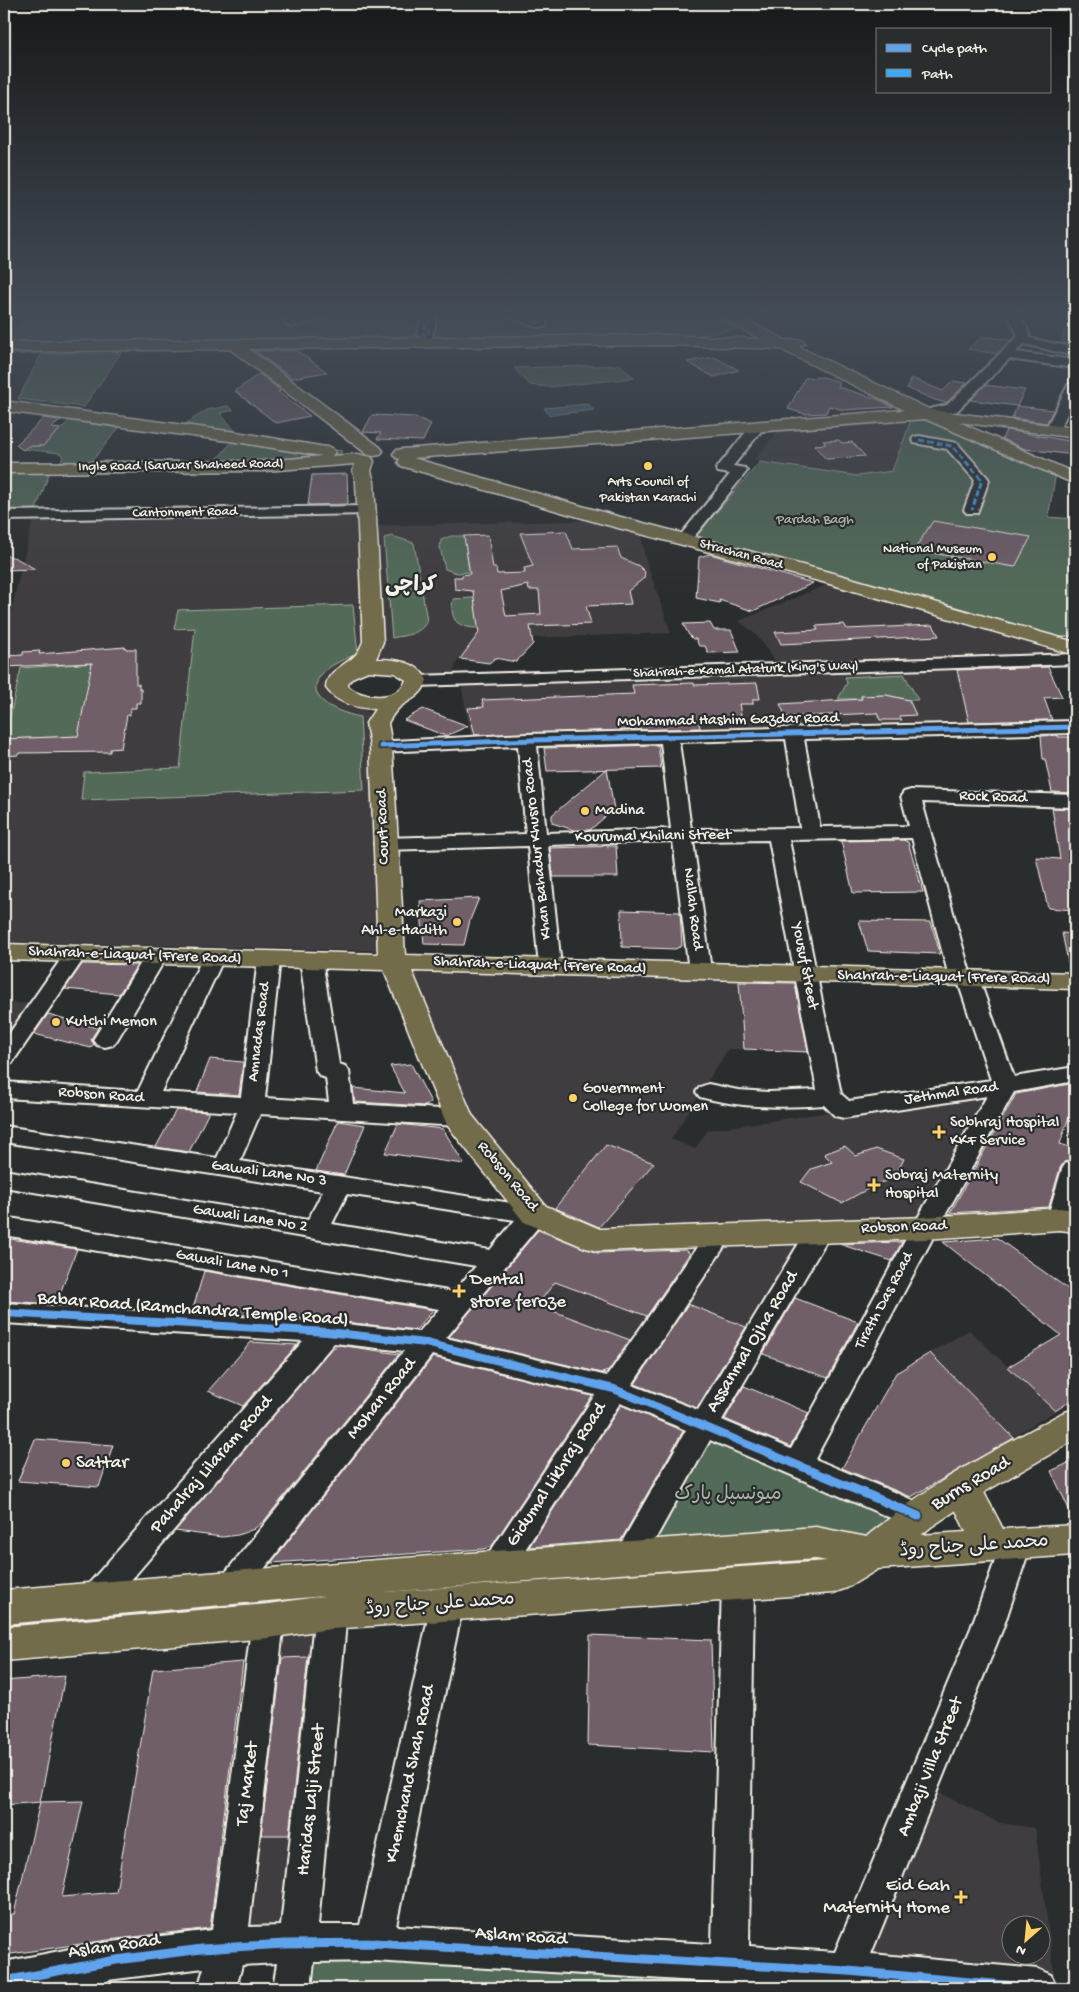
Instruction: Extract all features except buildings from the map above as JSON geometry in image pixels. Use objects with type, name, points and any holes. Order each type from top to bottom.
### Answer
[{"type":"main road","points":[[18,408],[364,457],[404,459],[902,414],[938,416],[1052,430],[1075,435]]},
{"type":"main road","points":[[307,408],[364,457],[372,642],[367,656],[336,682],[337,688],[371,714],[377,723],[386,709],[396,699]]},
{"type":"main road","points":[[921,408],[1075,479]]},
{"type":"main road","points":[[938,416],[1075,474]]},
{"type":"main road","points":[[404,459],[938,416],[1075,435]]},
{"type":"main road","points":[[449,475],[448,465],[457,454]]},
{"type":"main road","name":"Ingle Road (Sarwar Shaheed Road)","points":[[4,468],[265,466],[336,462],[364,457]]},
{"type":"main road","name":"Strachan Road","points":[[404,459],[449,475],[842,582],[1075,649]]},
{"type":"main road","points":[[345,696],[358,700],[377,702],[396,699],[407,694],[415,686],[416,681],[413,675],[381,657],[372,642]]},
{"type":"main road","points":[[346,672],[366,665],[397,666]]},
{"type":"main road","name":"Court Road","points":[[377,723],[381,746],[384,844],[391,956]]},
{"type":"main road","name":"Shahrah-e-Liaquat (Frere Road)","points":[[4,942],[963,974],[1075,982]]},
{"type":"main road","name":"Shahrah-e-Liaquat (Frere Road)","points":[[4,952],[311,960],[391,956],[549,957],[699,963],[805,970]]},
{"type":"main road","points":[[391,956],[458,1118]]},
{"type":"main road","name":"Shahrah-e-Liaquat (Frere Road)","points":[[963,974],[1075,971]]},
{"type":"main road","name":"Robson Road","points":[[458,1118],[534,1214],[597,1240],[925,1228],[1068,1220]]},
{"type":"main road","name":"Burns Road","points":[[872,1554],[918,1516],[963,1487],[1075,1423]]},
{"type":"main road","points":[[963,1487],[1004,1545]]},
{"type":"main road","name":"محمد علی جناح روڈ","points":[[4,1607],[232,1587],[816,1543],[872,1554],[1075,1540]]},
{"type":"main road","name":"محمد علی جناح روڈ","points":[[4,1644],[268,1621],[331,1612],[833,1577],[872,1554]]},
{"type":"street","points":[[938,416],[952,408]]},
{"type":"street","points":[[1052,430],[1063,408]]},
{"type":"street","points":[[684,540],[740,471],[723,469],[755,430]]},
{"type":"street","points":[[919,440],[952,446],[982,480],[972,510]]},
{"type":"street","name":"Cantonment Road","points":[[4,516],[366,511]]},
{"type":"street","name":"Shahrah-e-Kamal Ataturk (King's Way)","points":[[416,681],[1075,659]]},
{"type":"street","name":"Mohammad Hashim Gazdar Road","points":[[381,746],[669,736],[1075,727]]},
{"type":"street","points":[[794,733],[811,833]]},
{"type":"street","name":"Nallah Road","points":[[669,736],[699,963]]},
{"type":"street","name":"Khan Bahadur Khusro Road","points":[[527,740],[549,957]]},
{"type":"street","name":"Rock Road","points":[[921,832],[910,796],[1075,801]]},
{"type":"street","points":[[921,832],[963,974],[1005,1086]]},
{"type":"street","name":"Kourumal Khilani Street","points":[[384,844],[682,835],[921,832]]},
{"type":"street","name":"Yousuf Street","points":[[778,834],[830,1097]]},
{"type":"street","points":[[4,1058],[76,954]]},
{"type":"street","points":[[104,1040],[156,956]]},
{"type":"street","points":[[146,1099],[213,958]]},
{"type":"street","name":"Amnadas Road","points":[[224,1168],[252,1105],[269,959]]},
{"type":"street","points":[[311,960],[328,1071],[337,1071],[342,1111]]},
{"type":"street","name":"Jethmal Road","points":[[830,1097],[844,1110],[1075,1074]]},
{"type":"street","name":"Tirath Das Road","points":[[796,1465],[1005,1086]]},
{"type":"street","name":"Robson Road","points":[[4,1090],[458,1118]]},
{"type":"street","points":[[708,1092],[723,1096],[763,1099],[788,1100],[830,1097]]},
{"type":"street","name":"Gawali Lane No 3","points":[[4,1134],[534,1214]]},
{"type":"street","points":[[1068,1220],[1075,1169]]},
{"type":"street","name":"Gawali Lane No 2","points":[[4,1178],[496,1260]]},
{"type":"street","points":[[316,1230],[339,1184]]},
{"type":"street","name":"Mohan Road","points":[[232,1587],[426,1343],[534,1214]]},
{"type":"street","name":"Gawali Lane No 1","points":[[4,1226],[460,1303]]},
{"type":"street","name":"Assanmal Ojha Road","points":[[630,1558],[704,1424],[819,1232]]},
{"type":"street","name":"Gidumal Likhraj Road","points":[[497,1567],[614,1389],[719,1235]]},
{"type":"street","name":"Babar Road (Ramchandra Temple Road)","points":[[4,1313],[327,1332],[426,1343],[614,1389],[704,1424],[918,1516]]},
{"type":"street","name":"Pahalraj Lilaram Road","points":[[96,1598],[327,1332]]},
{"type":"street","name":"Ambaji Villa Street","points":[[844,1979],[988,1628],[1004,1545]]},
{"type":"street","points":[[731,1977],[738,1585]]},
{"type":"street","name":"Khemchand Shah Road","points":[[374,1943],[447,1605]]},
{"type":"street","name":"Haridas Lalji Street","points":[[292,1988],[331,1612]]},
{"type":"street","name":"Taj Market","points":[[217,1988],[228,1947],[268,1621]]},
{"type":"street","name":"Aslam Road","points":[[4,1981],[91,1976],[228,1947],[298,1943],[374,1943],[731,1977],[844,1979],[1038,1988]]},
{"type":"shaded area","points":[[913,416],[892,471],[858,476],[754,461],[780,428]]},
{"type":"shaded area","points":[[366,511],[366,526],[610,520],[640,528],[645,558],[671,633],[474,640],[456,664],[451,680],[413,675],[381,657],[373,642],[339,678],[345,696],[371,714],[377,723],[390,951],[4,942],[4,640],[34,515]]},
{"type":"shaded area","points":[[833,582],[1060,651],[1043,654],[779,668],[765,646],[752,631],[739,621]]},
{"type":"shaded area","points":[[1046,663],[1062,697],[966,700],[971,730],[472,742],[460,679]]},
{"type":"shaded area","points":[[393,961],[738,972],[744,1049],[728,1049],[671,1139],[695,1149],[708,1130],[1005,1086],[925,1228],[831,1231],[716,1422],[432,1354],[544,1218],[458,1118]]},
{"type":"shaded area","points":[[4,1002],[41,1005],[4,1058]]},
{"type":"shaded area","points":[[969,1330],[1055,1411],[971,1463],[896,1373]]},
{"type":"shaded area","points":[[331,1612],[298,1943],[228,1947],[268,1621]]},
{"type":"shaded area","name":"Eid Gah Maternity Home","points":[[924,1785],[999,1823],[1035,1828],[1046,1914],[1002,1914],[1002,1964],[1052,1964],[1052,1958],[1056,1988],[848,1971]]},
{"type":"green space","points":[[230,408],[233,410],[220,413],[236,432],[185,424],[207,410]]},
{"type":"green space","name":"Pardah Bagh","points":[[912,418],[928,420],[1056,473],[1048,517],[1075,519],[1075,636],[1056,637],[694,538],[760,462],[858,476],[892,471]]},
{"type":"green space","points":[[69,421],[119,428],[91,462],[60,462],[64,456],[59,453],[24,449],[28,446],[43,446]]},
{"type":"green space","points":[[236,437],[342,451],[334,461],[218,463],[218,458]]},
{"type":"green space","points":[[4,466],[52,466],[34,515],[4,516]]},
{"type":"green space","points":[[392,536],[414,543],[427,621],[417,632],[392,638],[384,538]]},
{"type":"green space","points":[[451,536],[464,536],[469,572],[457,573],[445,569],[440,547],[441,540]]},
{"type":"green space","points":[[474,598],[479,628],[460,625],[452,613],[453,599]]},
{"type":"green space","points":[[353,605],[358,654],[340,661],[327,670],[319,678],[316,687],[318,696],[327,704],[340,711],[360,717],[364,790],[81,800],[84,772],[180,768],[195,628],[174,629],[178,610]]},
{"type":"green space","points":[[95,663],[81,736],[5,739],[21,668]]},
{"type":"green space","points":[[904,674],[918,700],[886,695],[861,696],[862,699],[838,699],[847,683],[845,677]]},
{"type":"green space","name":"میونسپل پارک","points":[[704,1425],[918,1516],[872,1554],[629,1558]]},
{"type":"green space","points":[[299,1943],[730,1965],[732,1988],[292,1988]]},
{"type":"water","points":[[544,408],[592,408],[594,410],[549,415]]},
{"type":"marked path","points":[[919,440],[952,446],[982,480],[972,510]]},
{"type":"cycle path","points":[[381,746],[534,740],[1075,727]]},
{"type":"cycle path","points":[[4,1313],[327,1332],[426,1343],[614,1389],[918,1516]]},
{"type":"cycle path","points":[[4,1981],[116,1960],[202,1949],[284,1944],[374,1943],[848,1971],[1038,1988]]},
{"type":"place","name":"Arts Council of Pakistan Karachi","points":[[648,466]]},
{"type":"place","name":"National Museum of Pakistan","points":[[992,557]]},
{"type":"place","name":"Madina","points":[[585,811]]},
{"type":"place","name":"Markazi Ahl-e-Hadith","points":[[457,922]]},
{"type":"place","name":"Kutchi Memon","points":[[56,1022]]},
{"type":"place","name":"Government College for Women","points":[[573,1098]]},
{"type":"place","name":"Sobhraj Hospital KKF Service","points":[[939,1132]]},
{"type":"place","name":"Sobraj Maternity Hospital","points":[[874,1185]]},
{"type":"place","name":"Dental store feroze","points":[[459,1291]]},
{"type":"place","name":"Sattar","points":[[66,1463]]},
{"type":"place","name":"Eid Gah Maternity Home","points":[[961,1897]]},
{"type":"district","name":"کراچی","points":[[411,586]]}]
